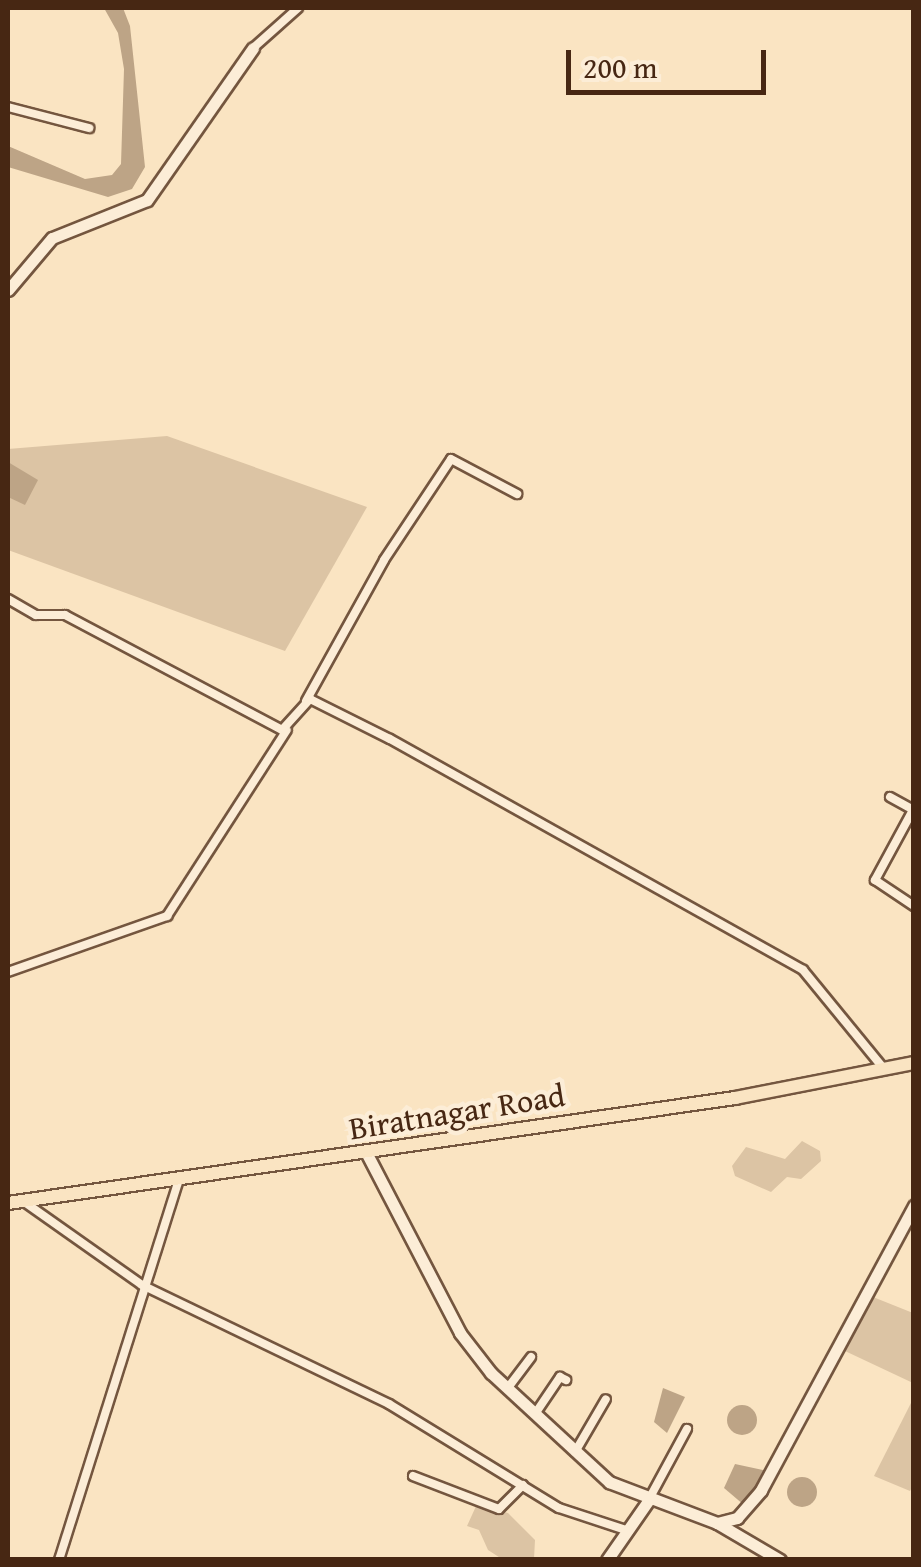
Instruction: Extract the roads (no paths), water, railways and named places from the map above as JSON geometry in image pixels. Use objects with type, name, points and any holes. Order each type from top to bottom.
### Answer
[{"type":"main road","name":"Biratnagar Road","points":[[8,1203],[367,1154],[914,1063]]},
{"type":"street","points":[[8,290],[40,246],[147,200],[253,48],[298,8]]},
{"type":"street","points":[[8,106],[89,128]]},
{"type":"street","points":[[8,972],[166,916],[306,701],[384,560],[450,459],[517,494]]},
{"type":"street","points":[[8,598],[36,615],[64,615],[287,730]]},
{"type":"street","points":[[306,701],[316,700],[530,815],[792,963],[874,1050],[884,1069]]},
{"type":"street","points":[[890,797],[914,810],[875,880],[914,906]]},
{"type":"street","points":[[367,1154],[460,1333],[507,1388],[609,1482],[648,1501],[716,1523],[780,1560]]},
{"type":"street","points":[[58,1560],[142,1286],[179,1180]]},
{"type":"street","points":[[23,1201],[142,1286],[380,1400],[559,1508],[629,1531]]},
{"type":"street","points":[[728,1533],[803,1419],[909,1225],[914,1206]]},
{"type":"street","points":[[507,1388],[530,1357]]},
{"type":"street","points":[[534,1414],[560,1378],[566,1380]]},
{"type":"street","points":[[575,1452],[606,1399]]},
{"type":"street","points":[[607,1560],[648,1501],[687,1429]]},
{"type":"street","points":[[413,1476],[499,1509],[524,1485]]},
{"type":"street","points":[[716,1523],[738,1518]]}]
